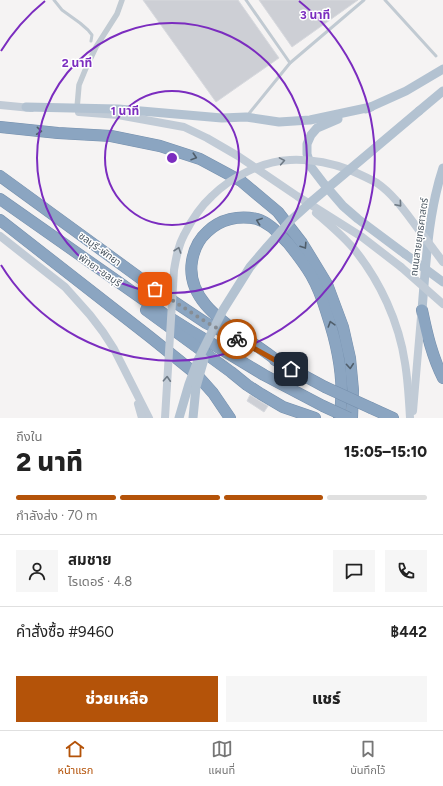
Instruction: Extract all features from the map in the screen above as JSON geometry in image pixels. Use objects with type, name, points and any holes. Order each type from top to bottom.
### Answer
[{"type":"highway","points":[[0,127],[58,133],[111,136],[160,146],[200,159],[241,182],[278,212],[302,243],[327,284],[343,327],[350,358],[353,390],[352,418]]},
{"type":"highway","name":"ชลบุรี-พัทยา","points":[[0,176],[155,289],[206,322],[325,387],[393,418]]},
{"type":"highway","name":"พัทยา-ชลบุรี","points":[[0,199],[164,314],[191,331],[264,375],[349,418]]},
{"type":"highway","points":[[280,362],[228,326],[211,312],[200,298],[193,284],[191,268],[194,252],[201,238],[212,226],[227,219],[243,217],[250,218],[272,227],[298,255],[312,276],[330,321],[339,360],[342,384],[341,409],[339,418]]},
{"type":"highway","points":[[0,220],[196,374],[213,393],[230,418]]},
{"type":"highway","points":[[58,240],[134,302],[254,390],[283,407],[315,418]]},
{"type":"highway","points":[[422,310],[432,354],[443,378]]},
{"type":"main road","points":[[443,69],[406,92],[371,107],[326,123],[317,128],[311,135],[307,144],[307,154],[311,167],[343,206],[358,219],[443,282]]},
{"type":"main road","points":[[180,418],[189,384],[198,360],[223,310],[250,267],[291,220],[443,91]]},
{"type":"main road","points":[[0,105],[118,116],[184,127],[238,156],[362,237],[443,304]]},
{"type":"main road","points":[[26,107],[118,109],[222,118],[246,118],[279,122],[310,120],[371,107]]},
{"type":"main road","points":[[165,418],[174,270],[183,236],[192,221],[212,195],[226,184],[248,171],[267,164],[290,160],[316,161],[338,166],[360,174],[390,194],[404,209],[443,262]]},
{"type":"main road","name":"ถนนสายยุทธศาสตร์","points":[[422,310],[429,233],[433,207],[443,168]]},
{"type":"main road","points":[[298,196],[336,230],[354,249],[381,291],[395,322],[403,351],[411,418]]},
{"type":"main road","points":[[0,236],[65,287],[86,310],[114,349],[149,418]]},
{"type":"main road","points":[[193,418],[196,387],[202,362],[223,310]]},
{"type":"main road","points":[[411,418],[422,310]]},
{"type":"main road","points":[[133,387],[142,418]]},
{"type":"street","points":[[77,108],[80,86],[86,68],[96,47],[117,14],[122,0]]},
{"type":"lane","points":[[54,0],[62,10],[88,30],[92,35],[91,41]]},
{"type":"lane","points":[[246,0],[290,63]]},
{"type":"lane","points":[[246,118],[290,63],[364,0]]},
{"type":"lane","points":[[385,0],[436,56]]},
{"type":"building","points":[[143,0],[238,0],[279,58],[216,102]]},
{"type":"building","points":[[259,0],[358,0],[292,47]]},
{"type":"building","points":[[250,395],[268,406],[264,412],[247,401]]},
{"type":"way so far","points":[[155,289],[206,322],[237,339]]},
{"type":"route","points":[[237,339],[291,369]]}]
